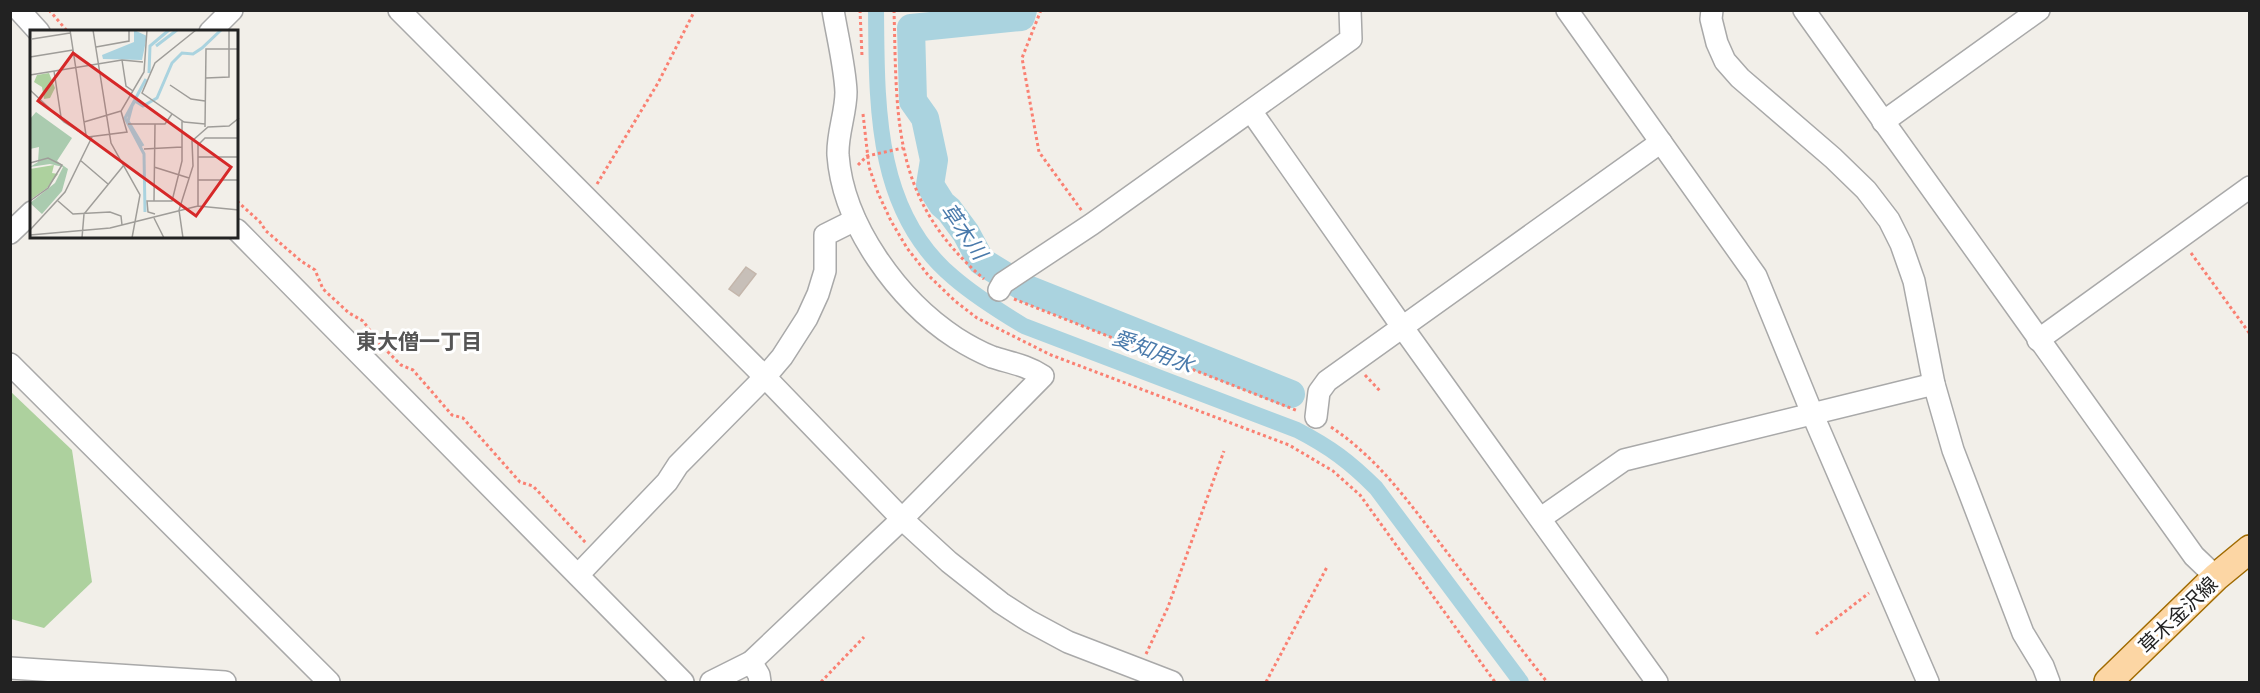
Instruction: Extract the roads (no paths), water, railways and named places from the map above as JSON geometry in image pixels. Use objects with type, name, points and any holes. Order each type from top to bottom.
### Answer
[{"type":"main road","name":"草木金沢線","points":[[2108,682],[2216,577],[2250,549]]},
{"type":"street","points":[[19,10],[37,30]]},
{"type":"street","points":[[212,30],[232,10]]},
{"type":"street","points":[[399,10],[765,377],[902,519],[974,583],[1029,621],[1068,642],[1172,682]]},
{"type":"street","points":[[711,682],[751,662],[902,519],[1043,376],[1028,366],[991,356],[957,338],[936,323],[891,278],[855,220],[838,154],[846,91],[833,10]]},
{"type":"street","points":[[999,290],[1003,283],[1092,224],[1351,39],[1350,10]]},
{"type":"street","points":[[1567,10],[1756,276],[1928,682]]},
{"type":"street","points":[[1712,10],[1711,19],[1717,43],[1725,61],[1740,78],[1833,158],[1866,190],[1889,220],[1901,244],[1914,280],[1934,384],[1953,450],[2023,633],[2043,666],[2049,682]]},
{"type":"street","points":[[1804,10],[2194,556],[2216,577]]},
{"type":"street","points":[[1883,122],[2039,10]]},
{"type":"street","points":[[1251,111],[1403,328],[1657,682]]},
{"type":"street","points":[[1316,417],[1319,392],[1327,381],[1661,142]]},
{"type":"street","points":[[2038,340],[2250,187]]},
{"type":"street","points":[[10,233],[30,214]]},
{"type":"street","points":[[578,575],[667,482],[678,465],[782,357],[807,318],[818,294],[825,271],[825,235],[855,220]]},
{"type":"street","points":[[238,231],[683,682]]},
{"type":"street","points":[[10,364],[329,682]]},
{"type":"street","points":[[1541,518],[1624,460],[1812,412],[1934,384]]},
{"type":"street","points":[[751,662],[759,675],[760,682]]},
{"type":"street","points":[[10,668],[225,682]]},
{"type":"waterway","name":"愛知用水","points":[[876,10],[877,82],[885,154],[894,188],[908,221],[927,250],[961,284],[1024,326],[1297,430],[1339,456],[1376,488],[1521,682]]},
{"type":"waterway","name":"草木川","points":[[1023,10],[1021,17],[911,28],[913,101],[925,118],[934,160],[930,185],[966,233],[981,261],[1025,288],[1291,394]]},
{"type":"district","name":"東大僧一丁目","points":[[419,341]]}]
